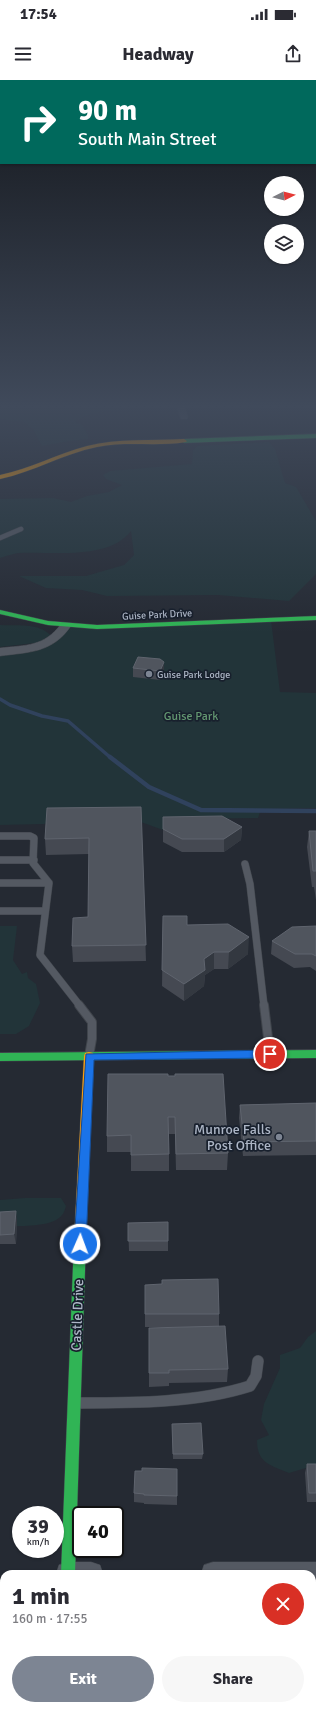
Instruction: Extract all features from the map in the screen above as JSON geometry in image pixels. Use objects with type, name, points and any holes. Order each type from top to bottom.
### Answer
[{"type":"street","name":"Guise Park Drive","points":[[0,612],[26,620],[65,626],[111,627],[316,618]]},
{"type":"street","points":[[0,652],[48,644],[58,637],[65,626]]},
{"type":"street","points":[[0,1057],[316,1054]]},
{"type":"street","name":"Castle Drive","points":[[68,1570],[73,1403],[89,1056]]},
{"type":"lane","points":[[0,538],[21,529]]},
{"type":"lane","points":[[0,836],[32,836],[35,845],[33,863],[49,883],[40,955],[92,1022],[92,1039],[89,1056]]},
{"type":"lane","points":[[0,860],[34,860]]},
{"type":"lane","points":[[245,864],[250,884],[270,1054]]},
{"type":"lane","points":[[0,883],[49,883]]},
{"type":"lane","points":[[0,911],[45,911]]},
{"type":"lane","points":[[73,1403],[129,1402],[209,1396],[231,1392],[250,1386],[256,1376],[258,1361]]},
{"type":"green space","points":[[109,480],[284,480],[285,483],[296,487],[316,521],[316,574],[289,601],[218,595],[107,596],[82,590],[46,588],[19,576],[86,576],[124,565],[134,555],[131,531],[121,540],[108,547],[94,551],[18,553],[0,558],[0,499],[53,498],[71,502],[87,496],[109,492],[122,485]]},
{"type":"green space","name":"Guise Park","points":[[271,620],[280,692],[316,693],[316,808],[261,809],[258,818],[177,819],[173,830],[163,830],[141,822],[61,819],[44,824],[0,825],[0,652],[34,648],[65,626]]},
{"type":"green space","points":[[0,625],[35,627],[47,632],[52,637],[43,642],[0,647]]},
{"type":"green space","points":[[0,926],[17,926],[13,960],[22,974],[27,972],[28,978],[36,984],[40,1003],[29,1026],[16,1034],[0,1034]]},
{"type":"green space","points":[[61,1198],[66,1206],[62,1215],[51,1222],[24,1226],[0,1226],[0,1200]]},
{"type":"green space","points":[[316,1331],[316,1465],[289,1473],[271,1465],[262,1458],[259,1454],[257,1440],[269,1435],[261,1420],[264,1404],[280,1368],[280,1355],[300,1348],[308,1337]]},
{"type":"building","points":[[138,657],[160,659],[164,662],[160,671],[133,668]]},
{"type":"building","points":[[141,807],[146,945],[72,946],[73,918],[88,917],[89,838],[45,839],[47,808]]},
{"type":"building","points":[[222,816],[242,827],[224,839],[182,839],[163,829],[163,817]]},
{"type":"building","points":[[309,831],[316,831],[316,871],[313,871]]},
{"type":"building","points":[[163,916],[187,916],[187,925],[228,924],[249,937],[229,952],[214,952],[204,959],[205,970],[184,984],[162,970]]},
{"type":"building","points":[[316,926],[316,956],[312,954],[295,954],[272,941],[292,927]]},
{"type":"building","points":[[108,1074],[168,1074],[168,1076],[175,1076],[175,1074],[223,1074],[228,1153],[176,1154],[175,1117],[168,1117],[169,1154],[131,1155],[131,1135],[107,1136]]},
{"type":"building","name":"Munroe Falls Post Office","points":[[316,1103],[316,1141],[244,1142],[240,1105]]},
{"type":"building","points":[[16,1211],[14,1234],[0,1235],[0,1212]]},
{"type":"building","points":[[168,1222],[168,1241],[128,1241],[128,1223]]},
{"type":"building","points":[[218,1279],[219,1314],[145,1314],[145,1285],[162,1284],[162,1280]]},
{"type":"building","points":[[225,1326],[228,1369],[169,1370],[169,1373],[149,1373],[149,1328]]},
{"type":"building","points":[[201,1423],[203,1454],[173,1454],[172,1424]]},
{"type":"building","points":[[307,1464],[316,1464],[316,1493],[309,1493]]},
{"type":"building","points":[[142,1468],[177,1469],[177,1496],[144,1495],[134,1493],[135,1471],[142,1471]]},
{"type":"waterway","points":[[0,699],[10,705],[42,716],[68,721],[111,758]]},
{"type":"waterway","points":[[110,757],[149,787],[201,810],[316,811]]},
{"type":"traffic: fast","points":[[0,612],[48,623],[97,627],[316,618]]},
{"type":"traffic: fast","points":[[0,1057],[316,1054]]},
{"type":"traffic: fast","points":[[68,1570],[80,1240]]},
{"type":"traffic: slow","points":[[80,1240],[89,1056]]},
{"type":"place","name":"Guise Park Lodge","points":[[149,674]]},
{"type":"place","name":"Munroe Falls Post Office","points":[[279,1137]]},
{"type":"route","points":[[80,1244],[89,1056],[270,1054]]}]
